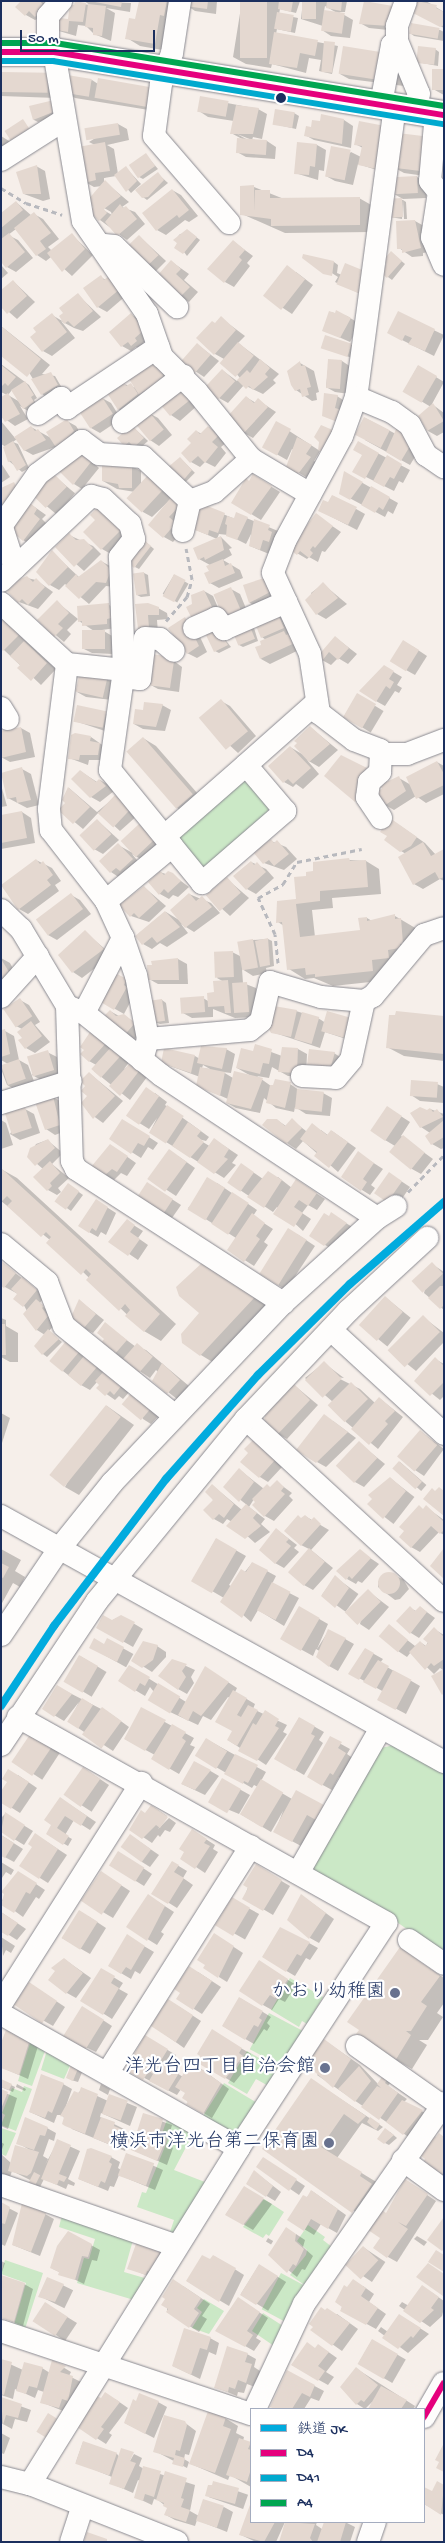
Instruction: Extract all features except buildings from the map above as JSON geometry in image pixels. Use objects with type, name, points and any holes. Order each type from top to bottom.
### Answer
[{"type":"main road","points":[[1,52],[49,52],[165,68],[414,109]]},
{"type":"street","points":[[61,1],[48,16],[49,52],[83,221],[147,314],[162,357],[182,376],[251,459],[310,494]]},
{"type":"street","points":[[180,1],[172,53],[165,68],[154,136],[228,223]]},
{"type":"street","points":[[406,1],[398,26],[396,41],[419,94],[414,109],[356,397],[342,436],[285,540],[273,573],[310,654],[319,713],[333,725],[381,754],[407,754],[444,740]]},
{"type":"street","points":[[396,41],[392,46],[414,109],[430,181],[439,192],[432,237],[444,265]]},
{"type":"street","points":[[1,160],[64,120]]},
{"type":"street","points":[[98,244],[114,246],[177,307]]},
{"type":"street","points":[[38,414],[61,398],[67,408],[158,347]]},
{"type":"street","points":[[123,422],[182,376]]},
{"type":"street","points":[[356,397],[392,412],[410,425],[426,455],[444,467]]},
{"type":"street","points":[[8,575],[2,525],[38,474],[82,441],[100,454],[143,457],[190,501]]},
{"type":"street","points":[[190,501],[214,492],[251,459]]},
{"type":"street","points":[[8,575],[91,496],[103,499],[130,524],[134,538],[120,557],[124,674],[110,770],[202,883],[285,811],[246,765]]},
{"type":"street","points":[[183,531],[190,501]]},
{"type":"street","points":[[194,628],[216,618],[224,630],[286,602]]},
{"type":"street","points":[[1,603],[67,664],[124,674],[140,679],[145,638],[169,646]]},
{"type":"street","points":[[67,664],[49,809],[51,830],[106,901],[123,938],[136,975],[145,1050]]},
{"type":"street","points":[[106,901],[246,765],[317,702]]},
{"type":"street","points":[[381,754],[380,772],[369,782],[367,797],[381,818]]},
{"type":"street","points":[[1,910],[21,929],[76,1009],[145,1050],[377,1218]]},
{"type":"street","points":[[145,1050],[250,1030],[261,1021],[270,982],[320,997],[364,1002],[373,996],[424,935],[444,928]]},
{"type":"street","points":[[123,938],[76,1009],[71,1081],[72,1161],[76,1169],[283,1303]]},
{"type":"street","points":[[1,998],[38,956]]},
{"type":"street","points":[[302,1076],[336,1078],[351,1060],[364,1002]]},
{"type":"street","points":[[1,1103],[71,1081]]},
{"type":"street","points":[[1,1635],[63,1552],[174,1415],[283,1303],[377,1218],[396,1206]]},
{"type":"street","points":[[1,1746],[18,1717],[111,1578],[246,1418],[331,1330],[427,1238]]},
{"type":"street","points":[[1,1244],[47,1282],[64,1326],[174,1415]]},
{"type":"street","points":[[331,1330],[444,1434]]},
{"type":"street","points":[[246,1418],[444,1601]]},
{"type":"street","points":[[1,1516],[444,1762]]},
{"type":"street","points":[[18,1717],[141,1783],[386,1923],[239,2148],[30,2484]]},
{"type":"street","points":[[298,1873],[381,1728]]},
{"type":"street","points":[[1,2004],[141,1783]]},
{"type":"street","points":[[108,2072],[251,1846]]},
{"type":"street","points":[[409,1940],[444,1964]]},
{"type":"street","points":[[1,2014],[108,2072],[239,2148]]},
{"type":"street","points":[[255,2408],[304,2304],[443,2104],[357,2046]]},
{"type":"street","points":[[403,2160],[444,2190]]},
{"type":"street","points":[[1,2185],[177,2246]]},
{"type":"street","points":[[1,2331],[250,2414]]},
{"type":"street","points":[[425,2415],[444,2383]]},
{"type":"street","points":[[1,2477],[30,2484],[176,2542]]},
{"type":"street","points":[[71,2542],[83,2506]]},
{"type":"street","points":[[368,2542],[375,2523]]},
{"type":"path","points":[[1,188],[26,203],[83,221]]},
{"type":"path","points":[[169,646],[162,626],[187,597],[192,580],[183,531]]},
{"type":"path","points":[[276,984],[279,952],[275,934],[258,898],[283,884],[297,862],[362,849]]},
{"type":"path","points":[[396,1206],[444,1155]]},
{"type":"green space","points":[[242,779],[251,782],[270,805],[267,813],[208,866],[199,867],[180,844],[180,833]]},
{"type":"green space","points":[[394,1745],[444,1774],[444,1955],[381,1911],[308,1872],[381,1748]]},
{"type":"green space","points":[[290,1978],[323,1997],[307,2024],[302,2021],[299,2027],[271,2010]]},
{"type":"green space","points":[[269,2013],[303,2031],[283,2067],[250,2049]]},
{"type":"green space","points":[[31,2040],[46,2048],[32,2086],[18,2081]]},
{"type":"green space","points":[[48,2047],[72,2061],[64,2079],[41,2070]]},
{"type":"green space","points":[[247,2051],[282,2071],[272,2088],[256,2079],[247,2094],[228,2083]]},
{"type":"green space","points":[[224,2083],[259,2104],[241,2133],[233,2134],[203,2116]]},
{"type":"green space","points":[[24,2086],[32,2089],[16,2131],[1,2125],[5,2115],[2,2113],[12,2088],[22,2092]]},
{"type":"green space","points":[[168,2117],[194,2132],[174,2170],[210,2184],[174,2233],[170,2232],[174,2220],[137,2207],[142,2192],[146,2193],[168,2139],[161,2136]]},
{"type":"green space","points":[[1,2128],[16,2133],[6,2156],[1,2154]]},
{"type":"green space","points":[[264,2199],[284,2212],[269,2236],[266,2234],[263,2238],[243,2227]]},
{"type":"green space","points":[[62,2215],[133,2240],[124,2272],[148,2279],[134,2300],[77,2283],[84,2258],[89,2259],[95,2239],[59,2227]]},
{"type":"green space","points":[[308,2225],[325,2237],[323,2240],[332,2247],[306,2286],[290,2275],[306,2255],[307,2250],[297,2241]]},
{"type":"green space","points":[[5,2260],[43,2273],[25,2329],[14,2325],[26,2283],[1,2274]]},
{"type":"green space","points":[[281,2273],[305,2286],[286,2322],[262,2309]]},
{"type":"green space","points":[[204,2299],[224,2311],[209,2334],[192,2328],[202,2312],[197,2308]]},
{"type":"green space","points":[[263,2313],[283,2326],[274,2346],[252,2331]]},
{"type":"rail line","name":"JK","points":[[1,1706],[54,1626],[166,1479],[258,1375],[350,1284],[444,1202]]},
{"type":"transit line","name":"A4","points":[[1,43],[55,43],[444,106]]},
{"type":"transit line","name":"D4","points":[[1,52],[54,52],[444,115]]},
{"type":"transit line","name":"D41","points":[[1,61],[53,61],[443,124]]},
{"type":"transit line","name":"D4","points":[[425,2415],[444,2383]]},
{"type":"place","name":"かおり幼稚園","points":[[395,1993]]},
{"type":"place","name":"洋光台四丁目自治会館","points":[[325,2068]]},
{"type":"place","name":"横浜市洋光台第二保育園","points":[[329,2143]]}]
